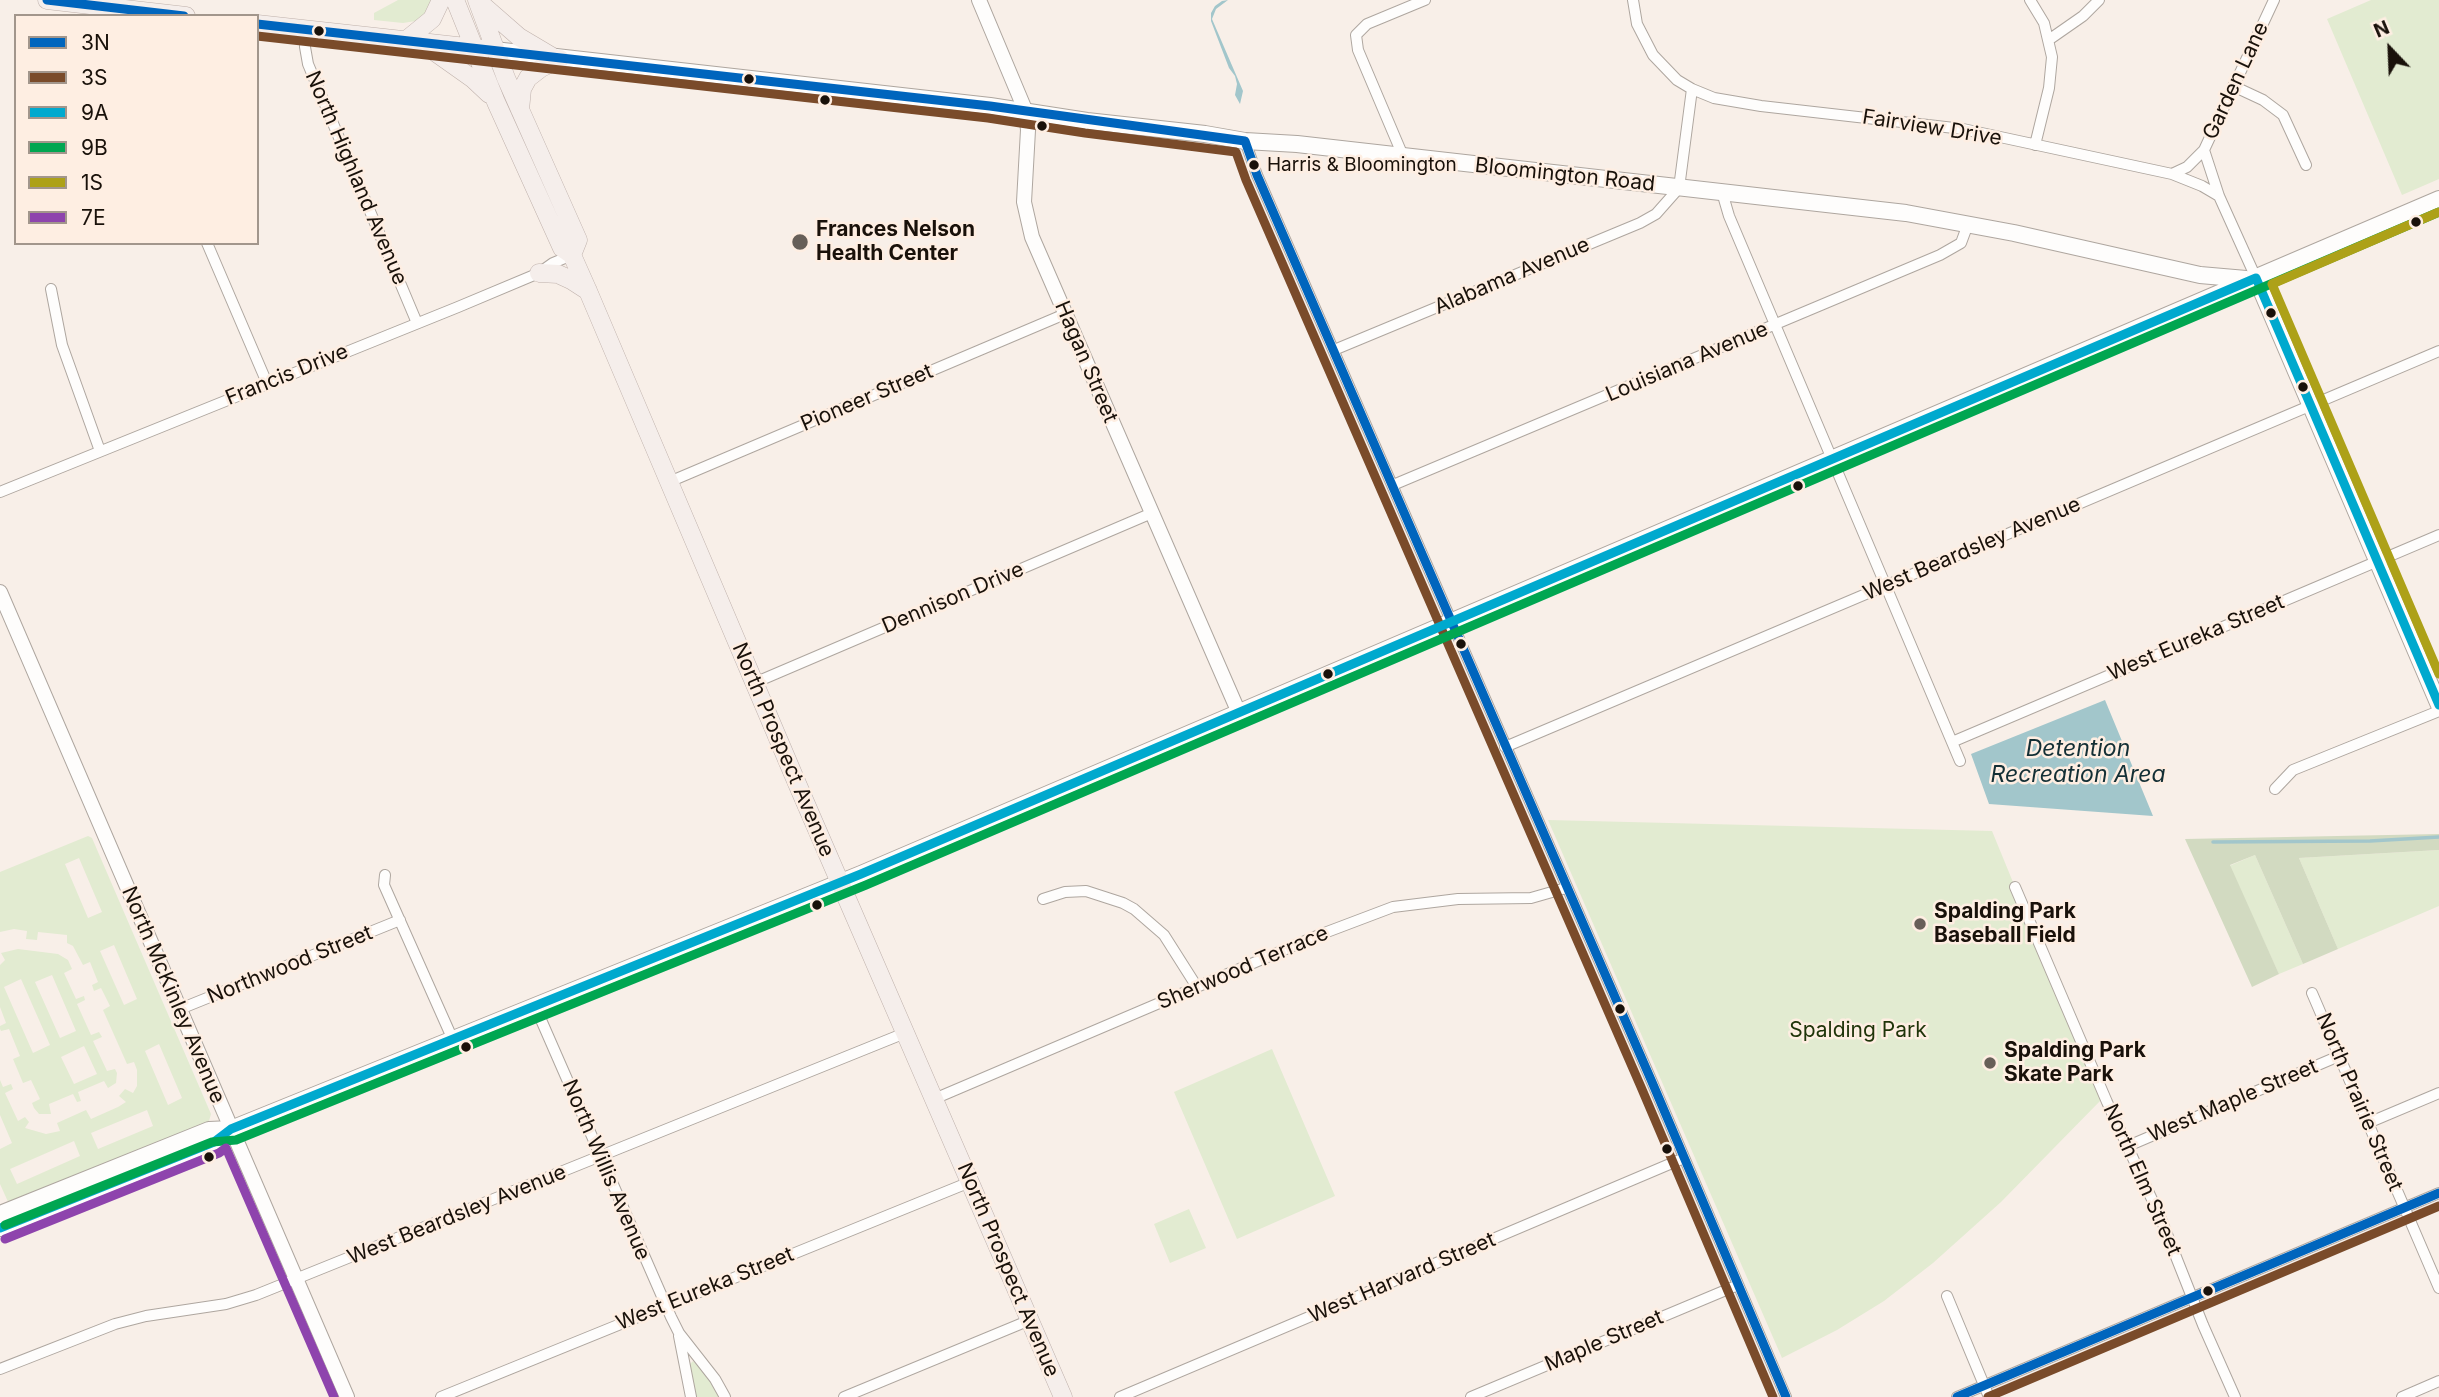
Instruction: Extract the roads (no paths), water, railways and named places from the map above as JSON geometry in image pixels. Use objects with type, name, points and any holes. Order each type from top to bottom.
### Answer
[{"type":"main road","points":[[47,0],[106,11],[154,14]]},
{"type":"main road","points":[[414,42],[432,19],[441,0]]},
{"type":"main road","name":"North Prospect Avenue","points":[[455,0],[496,102],[562,248],[572,255],[588,291],[754,683],[1063,1397]]},
{"type":"main road","points":[[477,0],[528,44],[556,58],[528,78],[522,89],[520,110]]},
{"type":"main road","name":"North Prospect Avenue","points":[[477,0],[494,50],[578,240],[572,255]]},
{"type":"main road","points":[[259,24],[494,50]]},
{"type":"main road","points":[[414,42],[481,85],[496,102]]},
{"type":"main road","name":"Bloomington Road","points":[[494,50],[1026,112],[1245,141],[1297,144],[1906,213],[2200,275],[2256,278]]},
{"type":"main road","points":[[0,1228],[210,1143],[230,1129],[840,883],[2439,199]]},
{"type":"main road","points":[[539,273],[558,274],[588,291]]},
{"type":"main road","points":[[2256,278],[2439,705]]},
{"type":"main road","points":[[0,1214],[209,1130],[230,1129]]},
{"type":"street","name":"Hagan Street","points":[[979,0],[1026,112],[1028,130],[1025,212],[1032,237],[1239,713]]},
{"type":"street","points":[[1403,156],[1359,50],[1356,35],[1367,24],[1425,0]]},
{"type":"street","name":"Fairview Drive","points":[[1633,0],[1637,24],[1653,55],[1664,68],[1692,89],[1728,102],[1963,129],[2172,174],[2199,184],[2219,196]]},
{"type":"street","points":[[2030,0],[2039,12],[2050,39],[2052,69],[2035,145]]},
{"type":"street","points":[[2050,39],[2083,16],[2099,0]]},
{"type":"street","name":"Garden Lane","points":[[2256,278],[2219,196],[2204,150],[2274,0]]},
{"type":"street","name":"North Highland Avenue","points":[[306,30],[308,64],[417,323]]},
{"type":"street","points":[[2233,86],[2263,100],[2283,115],[2306,165]]},
{"type":"street","points":[[1679,188],[1692,89]]},
{"type":"street","points":[[1245,141],[1257,175],[1786,1397]]},
{"type":"street","points":[[2172,174],[2192,163],[2204,150]]},
{"type":"street","name":"Alabama Avenue","points":[[1334,350],[1640,223],[1665,206],[1679,188]]},
{"type":"street","points":[[1722,192],[1729,216],[1960,761]]},
{"type":"street","name":"Louisiana Avenue","points":[[1392,485],[1953,249],[1965,236],[1968,224]]},
{"type":"street","points":[[207,245],[267,383]]},
{"type":"street","name":"Francis Drive","points":[[0,492],[539,273],[572,255]]},
{"type":"street","points":[[51,289],[62,345],[100,451]]},
{"type":"street","name":"Pioneer Street","points":[[669,482],[1065,314]]},
{"type":"street","name":"West Beardsley Avenue","points":[[1505,747],[2439,351]]},
{"type":"street","name":"Dennison Drive","points":[[754,683],[1152,513]]},
{"type":"street","name":"West Eureka Street","points":[[1952,742],[2439,535]]},
{"type":"street","name":"North McKinley Avenue","points":[[0,592],[347,1397]]},
{"type":"street","points":[[2275,789],[2293,770],[2439,711]]},
{"type":"street","points":[[385,875],[384,886],[453,1040]]},
{"type":"street","name":"North Elm Street","points":[[2015,887],[2235,1397]]},
{"type":"street","name":"Sherwood Terrace","points":[[934,1099],[1319,935],[1394,907],[1458,899],[1531,898],[1566,888]]},
{"type":"street","points":[[1043,899],[1065,892],[1086,891],[1123,903],[1164,935],[1197,987]]},
{"type":"street","name":"Northwood Street","points":[[180,1009],[400,920]]},
{"type":"street","name":"North Prairie Street","points":[[2312,993],[2439,1288]]},
{"type":"street","name":"North Willis Avenue","points":[[535,1006],[678,1333],[715,1379],[725,1397]]},
{"type":"street","name":"West Beardsley Avenue","points":[[0,1369],[116,1324],[146,1316],[226,1304],[256,1295],[905,1033]]},
{"type":"street","name":"West Maple Street","points":[[2128,1146],[2339,1056]]},
{"type":"street","points":[[2368,1123],[2439,1093]]},
{"type":"street","name":"West Harvard Street","points":[[1121,1397],[1684,1158]]},
{"type":"street","name":"West Eureka Street","points":[[441,1397],[970,1182]]},
{"type":"street","points":[[1957,1397],[2439,1193]]},
{"type":"street","name":"Maple Street","points":[[1471,1397],[1738,1284]]},
{"type":"street","points":[[1947,1296],[1989,1397]]},
{"type":"street","points":[[844,1397],[1030,1320]]},
{"type":"street","name":"North Willis Avenue","points":[[678,1333],[691,1397]]},
{"type":"street","points":[[2402,1397],[2439,1381]]},
{"type":"water","points":[[1228,0],[1216,9],[1212,19],[1243,91],[1240,104],[1235,95],[1235,76],[1229,68],[1211,21],[1215,6]]},
{"type":"water","name":"Detention Recreation Area","points":[[2105,700],[2153,816],[1989,804],[1971,754]]},
{"type":"waterway","points":[[2213,842],[2370,841],[2439,837]]},
{"type":"place","name":"Harris & Bloomington","points":[[1254,165]]},
{"type":"place","name":"Frances Nelson Health Center","points":[[800,242]]},
{"type":"place","name":"Spalding Park Baseball Field","points":[[1920,924]]},
{"type":"place","name":"Spalding Park Skate Park","points":[[1990,1063]]},
{"type":"park label","name":"Spalding Park","points":[[1858,1031]]}]
